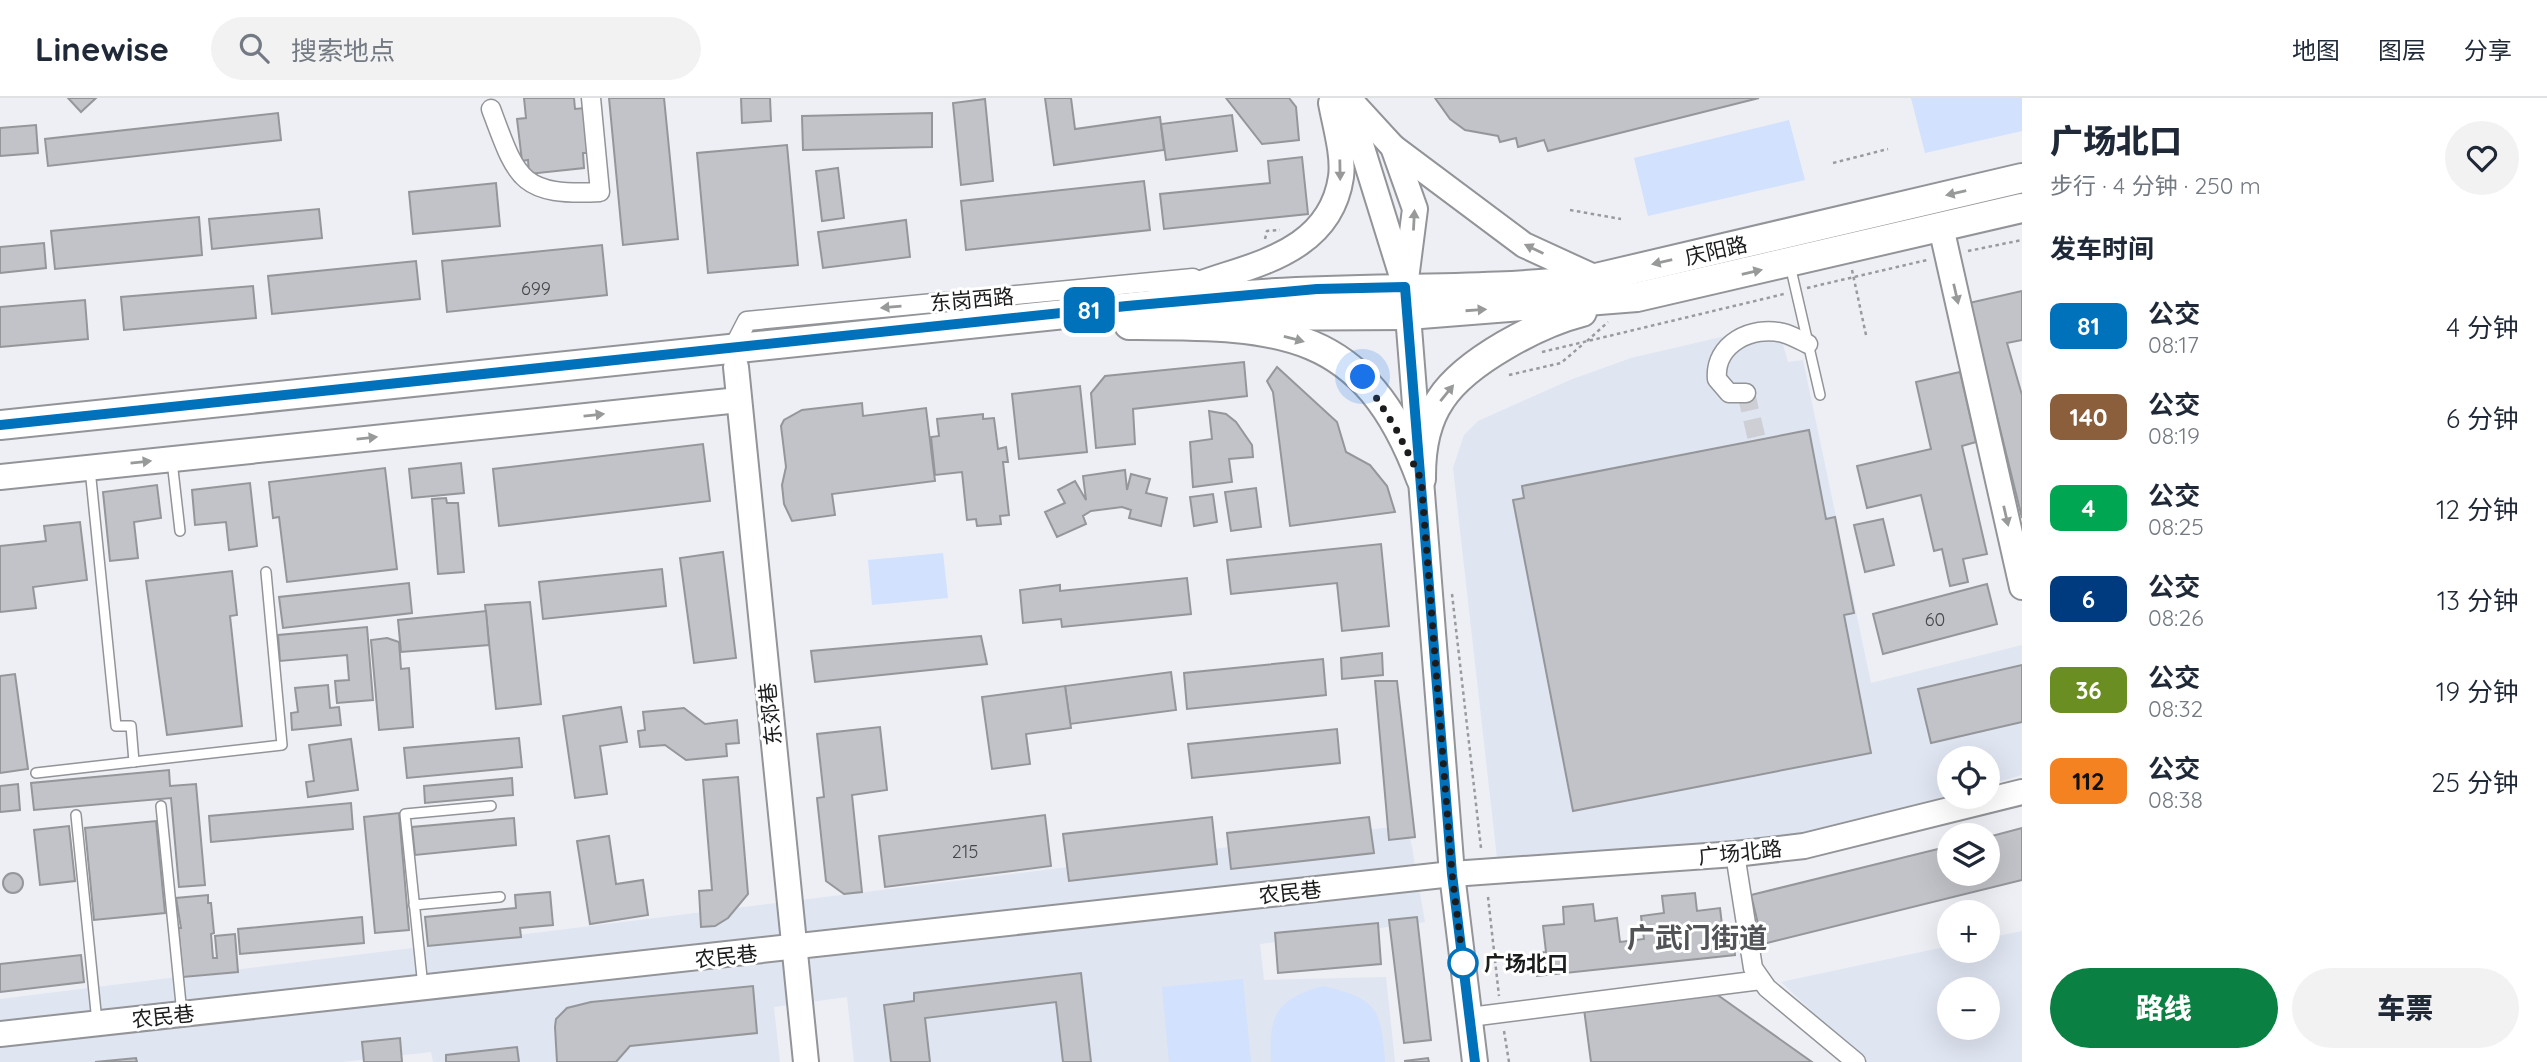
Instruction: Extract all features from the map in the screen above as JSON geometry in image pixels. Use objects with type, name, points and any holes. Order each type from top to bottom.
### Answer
[{"type":"main road","name":"庆阳路","points":[[1128,316],[1317,289],[1540,286],[1596,278],[2022,178]]},
{"type":"main road","name":"庆阳路","points":[[1408,315],[1637,297],[2022,208]]},
{"type":"main road","points":[[0,425],[735,357],[1128,316],[1250,313],[1408,315],[1405,287]]},
{"type":"main road","points":[[1421,479],[1423,442],[1427,427],[1451,385],[1502,348],[1552,322],[1637,297]]},
{"type":"main road","points":[[1128,316],[1296,338],[1329,352],[1352,367],[1373,392],[1406,446],[1421,479]]},
{"type":"main road","points":[[0,443],[735,357]]},
{"type":"street","points":[[506,98],[488,103],[511,162],[527,183],[560,194],[600,192],[591,98]]},
{"type":"street","points":[[1335,100],[1524,245],[1596,278]]},
{"type":"street","points":[[1128,316],[1227,275],[1260,266],[1290,250],[1320,228],[1336,200],[1342,174],[1335,100]]},
{"type":"street","points":[[1335,100],[1358,135],[1405,287]]},
{"type":"street","points":[[1393,147],[1415,209],[1405,287]]},
{"type":"street","points":[[1941,227],[2022,587]]},
{"type":"street","name":"东岗西路","points":[[735,357],[747,320],[1227,275]]},
{"type":"street","points":[[1408,315],[1452,874],[1475,1062]]},
{"type":"street","points":[[1745,393],[1729,393],[1717,379],[1721,357],[1740,337],[1761,331],[1782,333],[1808,344]]},
{"type":"street","name":"东郊巷","points":[[735,357],[806,1062]]},
{"type":"street","points":[[0,477],[739,400]]},
{"type":"street","name":"广场北路","points":[[1452,874],[1735,854],[1804,846],[2022,792]]},
{"type":"street","points":[[1735,854],[1754,968],[1767,989],[1856,1062]]},
{"type":"street","name":"农民巷","points":[[0,1034],[794,949],[1452,874]]},
{"type":"street","points":[[1469,1017],[1761,980]]},
{"type":"lane","points":[[1789,263],[1820,395]]},
{"type":"lane","points":[[172,459],[180,531]]},
{"type":"lane","points":[[90,467],[116,726],[131,726],[134,762]]},
{"type":"lane","points":[[36,773],[282,745],[265,572]]},
{"type":"lane","points":[[161,806],[182,1014]]},
{"type":"lane","points":[[423,989],[405,814],[491,806]]},
{"type":"lane","points":[[76,815],[97,1023]]},
{"type":"lane","points":[[414,905],[500,897]]},
{"type":"path","points":[[1833,163],[1888,149]]},
{"type":"path","points":[[1570,210],[1620,219]]},
{"type":"path","points":[[1536,354],[1853,277],[2022,240]]},
{"type":"path","points":[[1847,249],[1866,335]]},
{"type":"path","points":[[1509,375],[1561,363],[1637,297]]},
{"type":"path","points":[[1451,587],[1481,848]]},
{"type":"path","points":[[1488,897],[1509,1062]]},
{"type":"shaded area","points":[[1911,98],[2022,98],[2022,131],[1925,153]]},
{"type":"shaded area","points":[[1789,120],[1805,180],[1648,216],[1634,158]]},
{"type":"shaded area","points":[[1777,324],[1788,362],[1803,360],[1871,683],[2022,645],[2022,775],[2000,781],[2000,746],[1937,746],[1937,800],[1803,839],[1497,858],[1453,468],[1464,435],[1478,421],[1570,380],[1631,358]]},
{"type":"shaded area","points":[[943,553],[948,598],[872,605],[868,560]]},
{"type":"shaded area","points":[[1408,825],[1425,922],[1260,944],[1264,980],[1386,977],[1395,1062],[854,1062],[847,997],[774,1007],[780,1062],[433,1062],[431,1052],[342,1062],[0,1062],[0,999]]},
{"type":"shaded area","points":[[2022,931],[2022,1062],[1865,1062],[1781,982],[1937,949],[1937,963],[2000,963],[2000,936]]},
{"type":"shaded area","points":[[1243,979],[1251,1062],[1169,1062],[1162,987]]},
{"type":"shaded area","points":[[1323,986],[1355,996],[1373,1009],[1381,1030],[1385,1062],[1271,1062],[1271,1032],[1279,1011],[1295,997]]},
{"type":"building","points":[[68,98],[96,98],[81,112]]},
{"type":"building","points":[[524,98],[574,98],[575,109],[584,108],[589,153],[583,153],[584,168],[529,174],[528,160],[522,161],[517,119],[526,118]]},
{"type":"building","points":[[609,98],[664,98],[678,239],[623,245]]},
{"type":"building","points":[[741,98],[770,98],[771,121],[742,123]]},
{"type":"building","points":[[1045,98],[1071,98],[1075,129],[1160,117],[1164,150],[1054,165]]},
{"type":"building","points":[[1226,98],[1289,98],[1296,107],[1299,140],[1262,144]]},
{"type":"building","points":[[1435,98],[1759,98],[1548,151],[1544,140],[1518,147],[1516,138],[1500,142],[1498,136],[1465,130],[1450,119]]},
{"type":"building","points":[[985,99],[993,181],[961,185],[953,103]]},
{"type":"building","points":[[278,113],[281,140],[48,166],[45,139]]},
{"type":"building","points":[[932,113],[932,147],[803,150],[802,116]]},
{"type":"building","points":[[1232,115],[1237,151],[1166,160],[1161,124]]},
{"type":"building","points":[[36,125],[38,153],[0,156],[0,128]]},
{"type":"building","points":[[787,145],[798,265],[708,273],[697,153]]},
{"type":"building","points":[[1302,157],[1308,214],[1164,229],[1160,194],[1270,183],[1268,161]]},
{"type":"building","points":[[838,168],[844,218],[822,221],[816,171]]},
{"type":"building","points":[[1144,181],[1150,230],[966,250],[961,201]]},
{"type":"building","points":[[496,183],[500,226],[413,234],[409,192]]},
{"type":"building","points":[[319,209],[322,238],[212,249],[209,219]]},
{"type":"building","points":[[199,217],[202,255],[55,269],[51,231]]},
{"type":"building","points":[[906,220],[910,257],[823,268],[818,232]]},
{"type":"building","points":[[44,243],[46,268],[0,273],[0,247]]},
{"type":"building","points":[[602,245],[607,295],[447,312],[442,261]]},
{"type":"building","points":[[416,261],[420,299],[272,314],[268,276]]},
{"type":"building","points":[[253,286],[256,318],[124,330],[121,297]]},
{"type":"building","points":[[2022,291],[2022,340],[2007,343],[2022,395],[2022,518],[1969,303]]},
{"type":"building","points":[[85,300],[88,339],[0,347],[0,307]]},
{"type":"building","points":[[1244,362],[1247,396],[1133,409],[1135,444],[1096,448],[1091,393],[1105,376]]},
{"type":"building","points":[[1277,367],[1337,422],[1346,452],[1370,465],[1387,486],[1395,512],[1290,526],[1273,392],[1267,381]]},
{"type":"building","points":[[1960,372],[1976,442],[1962,446],[1987,554],[1963,559],[1968,582],[1950,586],[1942,549],[1934,551],[1921,495],[1867,508],[1857,466],[1931,449],[1916,382]]},
{"type":"building","points":[[1080,386],[1087,452],[1019,459],[1012,394]]},
{"type":"building","points":[[862,403],[863,416],[926,408],[935,481],[832,494],[835,515],[792,521],[784,504],[782,485],[786,467],[781,426],[784,420],[802,410]]},
{"type":"building","points":[[1209,411],[1226,414],[1236,422],[1252,445],[1253,457],[1229,459],[1232,482],[1193,487],[1190,442],[1212,439]]},
{"type":"building","points":[[983,414],[983,419],[994,418],[998,449],[1006,447],[1008,462],[1003,462],[1009,515],[1000,516],[1001,524],[977,526],[976,519],[967,520],[962,472],[935,475],[931,437],[939,436],[937,419]]},
{"type":"building","points":[[1809,430],[1826,519],[1835,517],[1854,613],[1844,615],[1871,753],[1573,811],[1513,500],[1524,498],[1522,486]]},
{"type":"building","points":[[703,444],[710,501],[499,526],[493,469]]},
{"type":"building","points":[[461,463],[464,493],[412,498],[409,469]]},
{"type":"building","points":[[385,468],[397,569],[287,582],[279,517],[273,518],[269,482]]},
{"type":"building","points":[[1125,470],[1127,490],[1131,474],[1150,479],[1146,493],[1167,498],[1161,526],[1129,518],[1131,510],[1122,507],[1091,511],[1083,516],[1086,524],[1057,537],[1045,512],[1065,503],[1058,490],[1075,481],[1086,500],[1083,476]]},
{"type":"building","points":[[250,483],[257,546],[229,550],[226,522],[195,525],[192,490]]},
{"type":"building","points":[[157,485],[161,518],[134,522],[138,558],[110,561],[103,492]]},
{"type":"building","points":[[1256,488],[1261,527],[1231,531],[1225,492]]},
{"type":"building","points":[[1213,494],[1217,522],[1194,526],[1190,497]]},
{"type":"building","points":[[446,498],[447,503],[458,503],[464,572],[438,574],[432,499]]},
{"type":"building","points":[[1883,519],[1894,565],[1865,572],[1854,525]]},
{"type":"building","points":[[80,522],[87,580],[33,587],[36,608],[0,612],[0,546],[46,541],[44,526]]},
{"type":"building","points":[[1381,544],[1389,626],[1342,631],[1337,583],[1231,594],[1227,560]]},
{"type":"building","points":[[723,552],[736,658],[694,663],[680,558]]},
{"type":"building","points":[[662,569],[666,606],[543,619],[539,582]]},
{"type":"building","points":[[232,571],[237,615],[230,616],[242,726],[167,735],[146,581]]},
{"type":"building","points":[[1187,578],[1191,614],[1062,627],[1061,619],[1023,623],[1020,590],[1060,585],[1060,591]]},
{"type":"building","points":[[409,583],[412,613],[283,628],[279,597]]},
{"type":"building","points":[[1987,584],[1997,624],[1883,654],[1873,614]]},
{"type":"building","points":[[530,602],[541,704],[496,709],[485,605]]},
{"type":"building","points":[[486,611],[489,645],[401,652],[398,620]]},
{"type":"building","points":[[367,627],[373,700],[337,703],[335,681],[349,680],[347,655],[280,661],[278,635]]},
{"type":"building","points":[[981,636],[987,664],[815,682],[811,651]]},
{"type":"building","points":[[387,638],[399,642],[401,669],[409,668],[413,727],[379,730],[371,640]]},
{"type":"building","points":[[1382,653],[1383,675],[1342,679],[1341,658]]},
{"type":"building","points":[[1323,659],[1326,695],[1187,709],[1184,673]]},
{"type":"building","points":[[2022,665],[2022,722],[1931,743],[1918,689]]},
{"type":"building","points":[[1171,672],[1176,710],[1070,724],[1065,686]]},
{"type":"building","points":[[15,674],[28,769],[0,773],[0,676]]},
{"type":"building","points":[[1375,681],[1397,681],[1415,837],[1389,840]]},
{"type":"building","points":[[328,685],[330,708],[339,707],[341,725],[292,730],[291,713],[298,712],[295,688]]},
{"type":"building","points":[[1065,686],[1071,728],[1026,734],[1030,764],[992,769],[982,697]]},
{"type":"building","points":[[621,707],[627,742],[600,746],[607,794],[575,798],[563,716]]},
{"type":"building","points":[[684,708],[705,724],[737,720],[739,743],[726,744],[727,756],[686,760],[665,745],[640,747],[638,731],[645,730],[643,712]]},
{"type":"building","points":[[880,727],[887,790],[852,795],[862,892],[844,894],[826,881],[817,798],[824,797],[817,734]]},
{"type":"building","points":[[1337,729],[1340,763],[1192,778],[1188,744]]},
{"type":"building","points":[[519,738],[522,767],[407,778],[404,748]]},
{"type":"building","points":[[351,739],[358,790],[308,797],[306,782],[314,781],[309,745]]},
{"type":"building","points":[[169,770],[170,786],[196,784],[205,885],[179,887],[171,798],[34,810],[31,783]]},
{"type":"building","points":[[738,777],[748,894],[728,918],[715,926],[701,927],[699,891],[712,890],[703,780]]},
{"type":"building","points":[[512,778],[513,795],[425,803],[424,786]]},
{"type":"building","points":[[18,784],[20,810],[0,812],[0,786]]},
{"type":"building","points":[[351,803],[353,829],[211,842],[209,816]]},
{"type":"building","points":[[399,813],[409,930],[375,933],[364,817]]},
{"type":"building","points":[[1045,815],[1051,866],[885,887],[879,836]]},
{"type":"building","points":[[1212,817],[1217,864],[1069,881],[1063,834]]},
{"type":"building","points":[[1369,817],[1374,853],[1231,869],[1227,833]]},
{"type":"building","points":[[514,818],[516,845],[415,855],[412,827]]},
{"type":"building","points":[[156,821],[165,913],[94,920],[85,828]]},
{"type":"building","points":[[69,826],[75,881],[40,885],[34,830]]},
{"type":"building","points":[[2022,828],[2022,880],[2000,885],[2000,834]]},
{"type":"building","points":[[609,836],[616,884],[643,880],[648,915],[590,924],[577,841]]},
{"type":"building","points":[[1937,849],[1937,886],[1998,886],[1763,944],[1751,895]]},
{"type":"building","points":[[9,873],[17,873],[23,883],[17,893],[9,893],[3,887],[3,879]]},
{"type":"building","points":[[550,892],[553,925],[520,928],[521,937],[428,946],[425,917],[516,908],[515,895]]},
{"type":"building","points":[[1695,893],[1697,911],[1720,908],[1723,933],[1733,932],[1735,955],[1537,976],[1535,953],[1546,952],[1543,926],[1564,924],[1563,907],[1593,904],[1595,921],[1617,918],[1620,942],[1644,939],[1641,916],[1664,913],[1662,896]]},
{"type":"building","points":[[208,895],[214,933],[211,934],[213,958],[217,958],[215,936],[235,934],[238,972],[183,977],[178,928],[181,928],[176,898]]},
{"type":"building","points":[[362,917],[364,943],[240,954],[238,929]]},
{"type":"building","points":[[1417,917],[1431,1040],[1404,1043],[1389,920]]},
{"type":"building","points":[[1378,923],[1381,964],[1278,973],[1275,933]]},
{"type":"building","points":[[81,955],[84,982],[0,992],[0,964]]},
{"type":"building","points":[[1081,973],[1091,1062],[1063,1062],[1056,1002],[925,1018],[930,1062],[891,1062],[884,1005],[914,1001],[914,993]]},
{"type":"building","points":[[753,986],[757,1033],[630,1046],[616,1062],[557,1062],[556,1019],[567,1008],[591,1002]]},
{"type":"building","points":[[1712,991],[1812,1062],[1591,1062],[1584,1009]]},
{"type":"building","points":[[400,1038],[402,1062],[364,1062],[362,1042]]},
{"type":"building","points":[[517,1047],[519,1062],[446,1062],[446,1055]]},
{"type":"building","points":[[136,1058],[137,1062],[95,1062]]},
{"type":"building","points":[[1428,1058],[1429,1062],[1405,1062],[1405,1061]]},
{"type":"tunnel","points":[[1746,393],[1757,440]]},
{"type":"bus line","name":"81","points":[[0,425],[1127,306],[1317,289],[1405,287],[1452,874],[1475,1062]]},
{"type":"place","name":"广场北口","points":[[1463,963]]},
{"type":"district","name":"广武门街道","points":[[1697,937]]},
{"type":"route","points":[[1363,377],[1406,446],[1421,479],[1452,874],[1464,970],[1463,963]]}]
